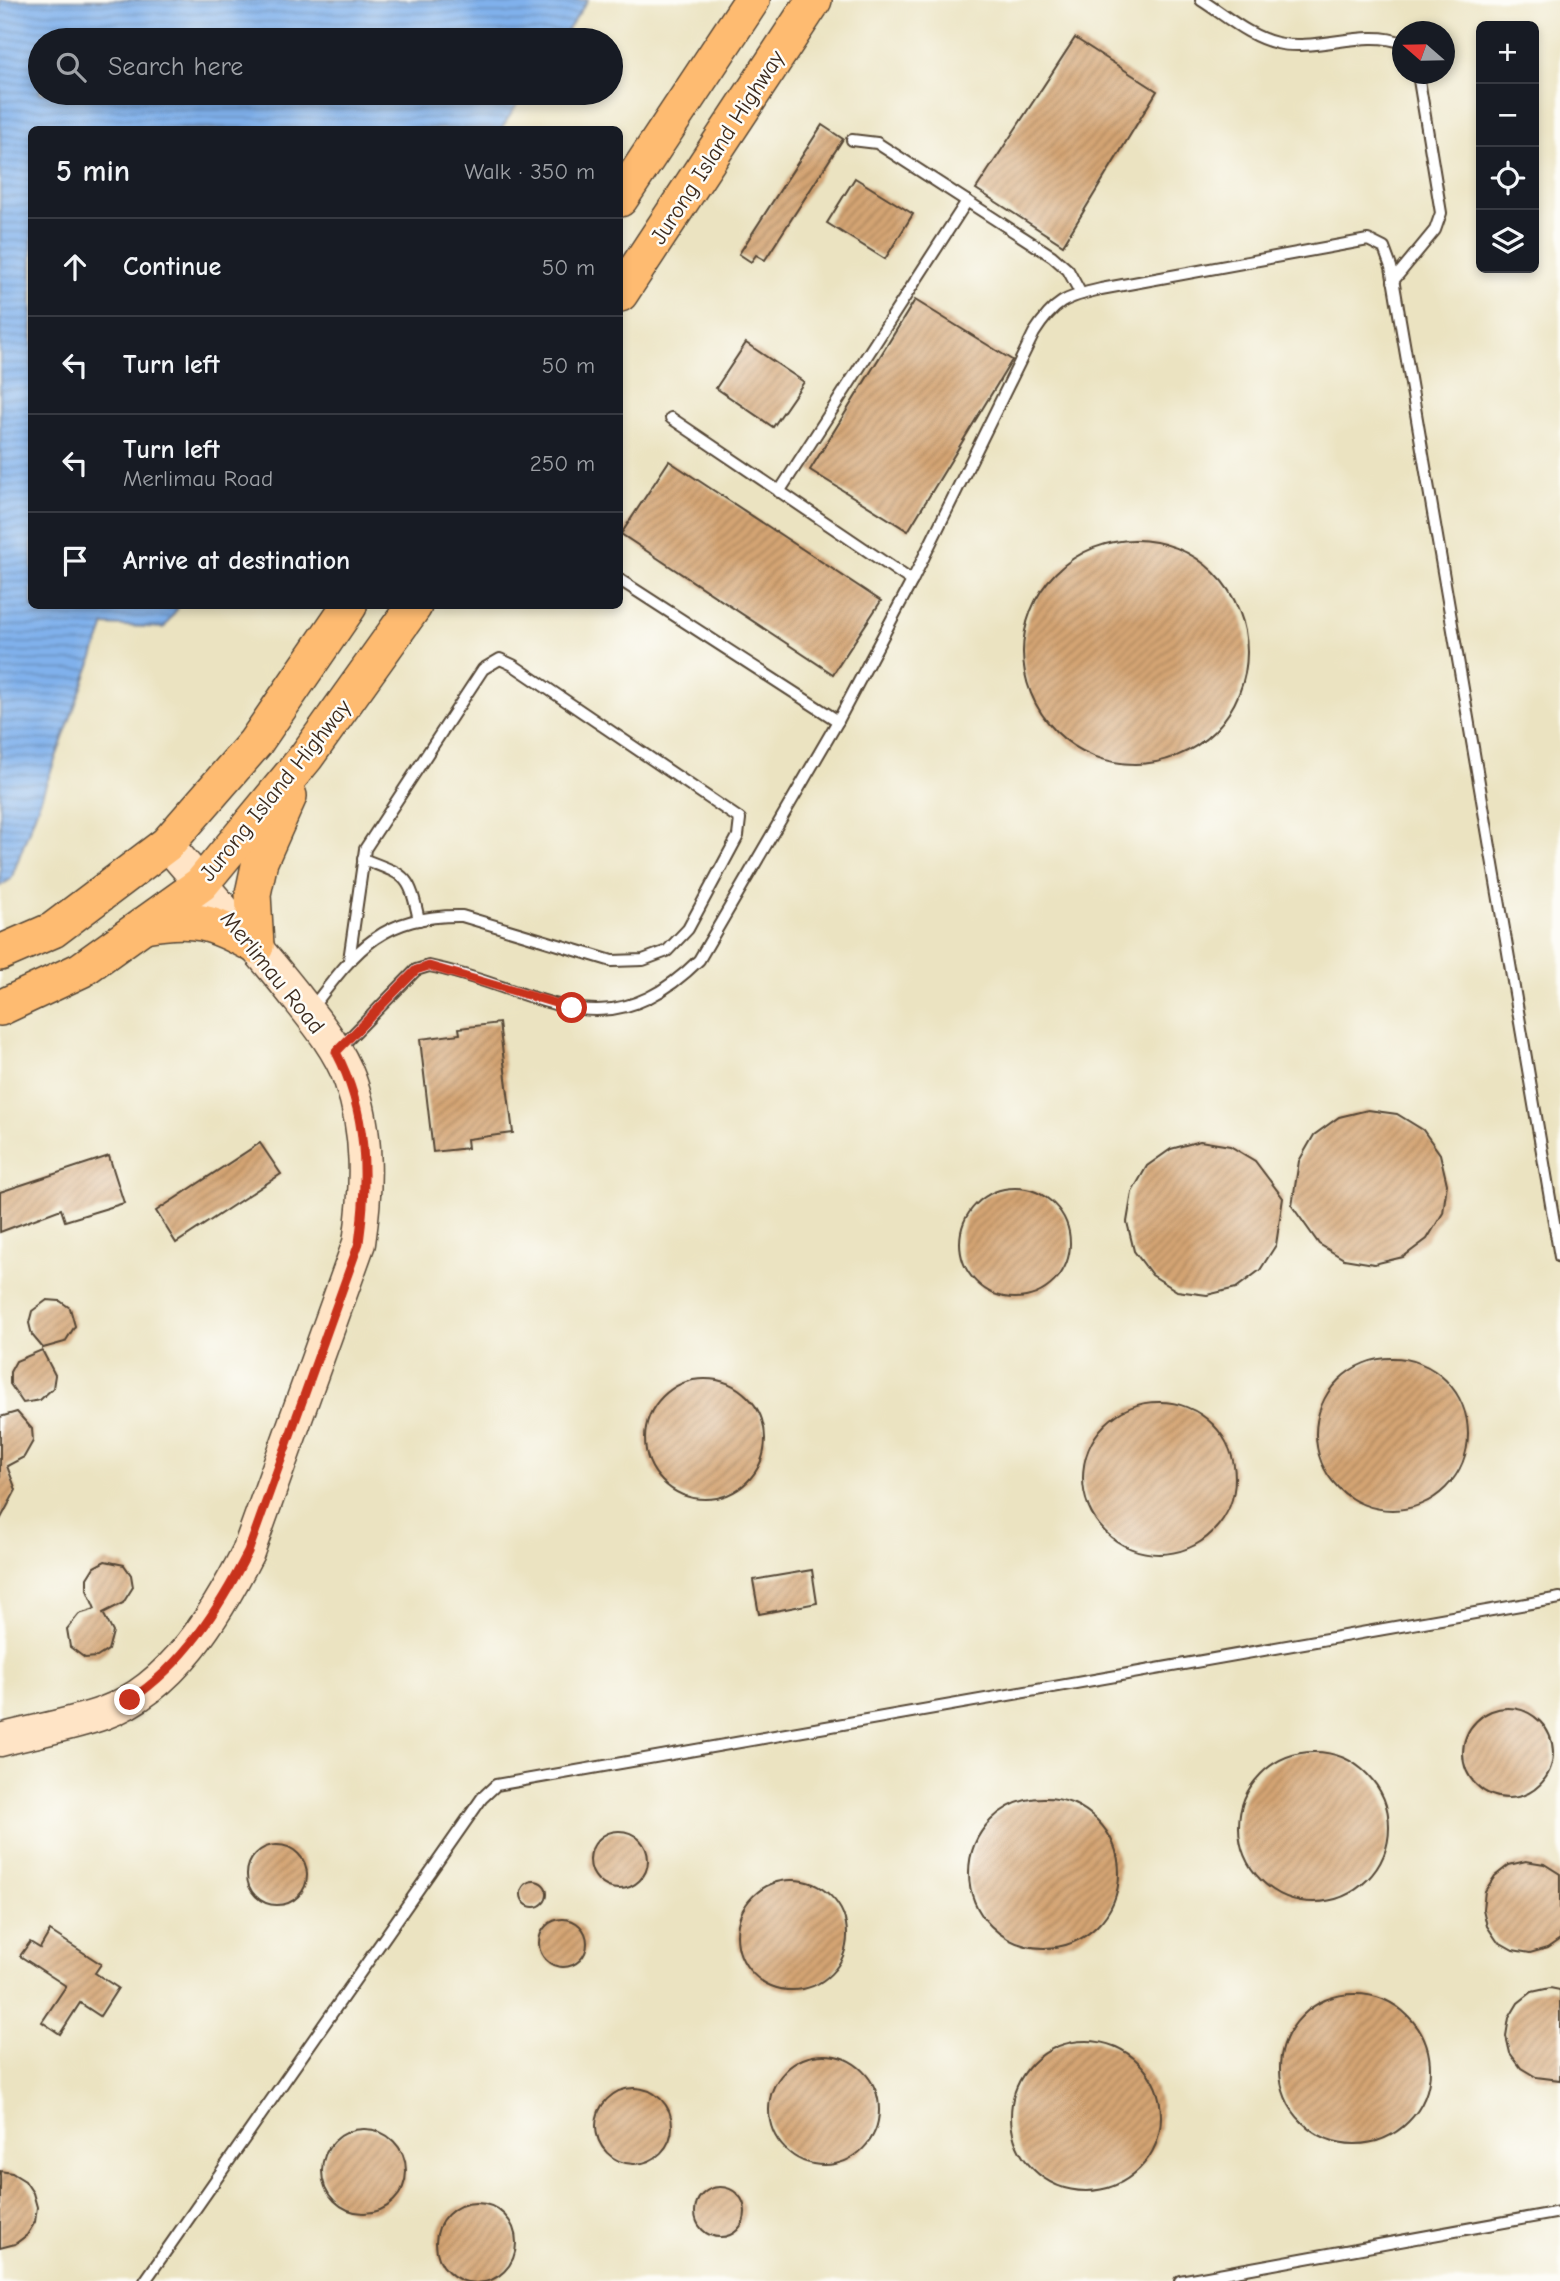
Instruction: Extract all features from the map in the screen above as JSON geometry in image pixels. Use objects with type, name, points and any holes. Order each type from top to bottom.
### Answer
[{"type":"main road","points":[[623,195],[752,0]]},
{"type":"main road","name":"Jurong Island Highway","points":[[623,289],[814,0]]},
{"type":"main road","name":"Jurong Island Highway","points":[[0,953],[53,930],[167,844],[241,761],[347,609]]},
{"type":"main road","name":"Jurong Island Highway","points":[[0,1008],[81,970],[201,884],[306,757],[412,609]]},
{"type":"main road","points":[[256,946],[253,894],[260,861],[306,757]]},
{"type":"main road","points":[[241,761],[245,783],[262,792],[280,790]]},
{"type":"main road","points":[[144,925],[191,920],[216,925],[256,946]]},
{"type":"street","name":"Merlimau Road","points":[[0,1740],[105,1713],[151,1686],[176,1663],[199,1633],[229,1591],[248,1552],[359,1243],[365,1200],[365,1155],[357,1102],[349,1077],[336,1052],[308,1012],[256,946],[167,844]]},
{"type":"lane","points":[[1201,0],[1252,33],[1277,43],[1392,41]]},
{"type":"lane","points":[[1393,281],[1435,230],[1441,213],[1420,84]]},
{"type":"lane","points":[[852,140],[877,143],[1052,256],[1068,270],[1081,294]]},
{"type":"lane","points":[[779,492],[967,201]]},
{"type":"lane","points":[[336,1052],[416,970],[429,966],[572,1008],[599,1012],[626,1009],[657,996],[699,960],[838,721],[912,582],[1034,333],[1054,305],[1081,294],[1368,240],[1384,248],[1393,281],[1560,1256]]},
{"type":"lane","points":[[671,418],[912,582]]},
{"type":"lane","points":[[623,582],[838,721]]},
{"type":"lane","points":[[308,1012],[349,960],[373,937],[438,915],[463,916],[612,961],[643,960],[667,951],[688,929],[738,836],[740,819],[500,659],[483,669],[371,836],[363,859],[349,960]]},
{"type":"lane","points":[[363,859],[397,873],[410,883],[419,920]]},
{"type":"lane","points":[[145,2281],[482,1798],[496,1785],[1560,1598]]},
{"type":"lane","points":[[1180,2281],[1560,2212]]},
{"type":"water","points":[[0,0],[588,0],[569,28],[28,28],[28,105],[517,105],[503,126],[28,126],[28,609],[177,609],[164,628],[105,625],[11,879],[0,886]]},
{"type":"building","points":[[1075,38],[1157,91],[1063,245],[976,189]]},
{"type":"building","points":[[822,125],[843,139],[765,260],[756,255],[751,262],[739,254]]},
{"type":"building","points":[[855,178],[913,214],[885,259],[827,223]]},
{"type":"building","points":[[915,300],[1012,360],[908,531],[810,470]]},
{"type":"building","points":[[746,343],[804,382],[773,427],[716,388]]},
{"type":"building","points":[[669,461],[881,601],[833,674],[623,535],[623,531]]},
{"type":"building","points":[[1124,540],[1146,540],[1188,553],[1206,565],[1222,581],[1239,609],[1247,652],[1239,695],[1222,723],[1206,739],[1178,756],[1146,764],[1124,764],[1082,751],[1064,739],[1048,723],[1031,695],[1023,663],[1023,641],[1036,599],[1048,581],[1064,565],[1092,548]]},
{"type":"building","points":[[499,1023],[513,1133],[467,1139],[468,1148],[433,1152],[420,1039],[460,1034],[459,1028]]},
{"type":"building","points":[[1368,1110],[1397,1114],[1423,1130],[1440,1154],[1447,1184],[1443,1213],[1427,1239],[1403,1257],[1374,1264],[1344,1259],[1319,1244],[1292,1206],[1299,1161],[1314,1135],[1339,1117]]},
{"type":"building","points":[[1200,1141],[1230,1146],[1255,1161],[1283,1198],[1276,1245],[1260,1270],[1236,1288],[1207,1295],[1177,1291],[1152,1275],[1134,1251],[1127,1222],[1132,1192],[1147,1166],[1171,1149]]},
{"type":"building","points":[[260,1143],[281,1174],[176,1243],[156,1211]]},
{"type":"building","points":[[109,1156],[124,1203],[65,1221],[61,1209],[0,1232],[0,1192]]},
{"type":"building","points":[[1015,1188],[1036,1192],[1054,1204],[1066,1222],[1070,1243],[1066,1264],[1054,1282],[1036,1294],[1015,1298],[994,1294],[976,1282],[964,1264],[960,1243],[964,1222],[976,1204],[994,1192]]},
{"type":"building","points":[[47,1300],[60,1301],[70,1308],[75,1326],[65,1342],[43,1348],[32,1335],[29,1323],[32,1311]]},
{"type":"building","points":[[42,1350],[55,1375],[53,1388],[40,1400],[23,1403],[10,1384],[10,1372],[16,1361]]},
{"type":"building","points":[[1392,1358],[1421,1364],[1446,1380],[1462,1405],[1468,1434],[1462,1463],[1446,1488],[1421,1504],[1392,1510],[1363,1504],[1338,1488],[1322,1463],[1316,1434],[1322,1405],[1338,1380],[1363,1364]]},
{"type":"building","points":[[705,1379],[728,1384],[747,1397],[760,1416],[765,1439],[760,1462],[747,1481],[728,1494],[705,1499],[682,1494],[663,1481],[650,1462],[645,1439],[650,1416],[663,1397],[682,1384]]},
{"type":"building","points":[[1159,1402],[1188,1408],[1213,1424],[1229,1449],[1235,1478],[1229,1507],[1213,1532],[1188,1548],[1159,1554],[1130,1548],[1105,1532],[1089,1507],[1083,1478],[1089,1449],[1105,1424],[1130,1408]]},
{"type":"building","points":[[17,1412],[32,1429],[33,1441],[24,1457],[7,1466],[16,1490],[0,1520],[0,1417]]},
{"type":"building","points":[[105,1561],[124,1565],[131,1575],[133,1587],[123,1603],[103,1613],[113,1632],[108,1650],[97,1657],[85,1658],[70,1647],[67,1629],[79,1614],[95,1609],[87,1590],[87,1578],[94,1567]]},
{"type":"building","points":[[812,1570],[817,1603],[759,1614],[753,1580]]},
{"type":"building","points":[[1508,1708],[1525,1711],[1540,1721],[1550,1736],[1553,1753],[1550,1770],[1540,1785],[1525,1795],[1508,1798],[1491,1795],[1476,1785],[1466,1770],[1463,1753],[1466,1736],[1476,1721],[1491,1711]]},
{"type":"building","points":[[1314,1752],[1343,1758],[1367,1774],[1383,1798],[1389,1827],[1383,1856],[1367,1880],[1343,1896],[1314,1902],[1285,1896],[1261,1880],[1245,1856],[1239,1827],[1245,1798],[1261,1774],[1285,1758]]},
{"type":"building","points":[[1044,1798],[1073,1804],[1097,1820],[1113,1844],[1119,1873],[1113,1902],[1097,1926],[1073,1942],[1044,1948],[1015,1942],[991,1926],[975,1902],[969,1873],[975,1844],[991,1820],[1015,1804]]},
{"type":"building","points":[[619,1831],[635,1836],[643,1844],[648,1860],[643,1876],[635,1884],[619,1889],[603,1884],[595,1876],[590,1860],[595,1844],[603,1836]]},
{"type":"building","points":[[277,1845],[294,1850],[302,1858],[307,1875],[302,1892],[294,1900],[277,1905],[260,1900],[252,1892],[247,1875],[252,1858],[260,1850]]},
{"type":"building","points":[[1526,1861],[1544,1864],[1560,1874],[1560,1939],[1547,1948],[1530,1953],[1513,1950],[1497,1941],[1487,1926],[1483,1909],[1485,1891],[1495,1876],[1509,1865]]},
{"type":"building","points":[[792,1880],[813,1884],[831,1896],[843,1914],[847,1935],[843,1956],[831,1974],[813,1986],[792,1990],[771,1986],[753,1974],[741,1956],[737,1935],[741,1914],[753,1896],[771,1884]]},
{"type":"building","points":[[534,1881],[543,1885],[547,1894],[543,1903],[534,1907],[525,1903],[521,1894],[525,1885]]},
{"type":"building","points":[[563,1919],[580,1926],[587,1943],[580,1960],[563,1967],[546,1960],[539,1943],[546,1926]]},
{"type":"building","points":[[50,1931],[101,1964],[95,1973],[118,1988],[100,2016],[80,2003],[60,2034],[42,2022],[66,1986],[20,1956],[30,1942],[40,1948]]},
{"type":"building","points":[[1550,1988],[1560,1990],[1560,2080],[1536,2077],[1521,2068],[1510,2053],[1506,2036],[1509,2018],[1518,2003],[1532,1992]]},
{"type":"building","points":[[1355,1994],[1384,2000],[1408,2016],[1424,2040],[1430,2069],[1424,2098],[1408,2122],[1384,2138],[1355,2144],[1326,2138],[1302,2122],[1286,2098],[1280,2069],[1286,2040],[1302,2016],[1326,2000]]},
{"type":"building","points":[[1086,2041],[1115,2047],[1139,2063],[1155,2087],[1161,2116],[1155,2145],[1139,2169],[1115,2185],[1086,2191],[1057,2185],[1033,2169],[1017,2145],[1011,2116],[1017,2087],[1033,2063],[1057,2047]]},
{"type":"building","points":[[824,2055],[845,2059],[863,2071],[875,2089],[879,2110],[875,2131],[863,2149],[845,2161],[824,2165],[803,2161],[785,2149],[773,2131],[769,2110],[773,2089],[785,2071],[803,2059]]},
{"type":"building","points":[[627,2088],[641,2088],[655,2094],[666,2105],[672,2126],[669,2141],[661,2153],[641,2164],[627,2164],[613,2158],[602,2147],[596,2133],[596,2119],[602,2105],[613,2094]]},
{"type":"building","points":[[364,2129],[380,2132],[394,2141],[403,2155],[406,2171],[403,2187],[394,2201],[380,2210],[364,2213],[348,2210],[334,2201],[325,2187],[322,2171],[325,2155],[334,2141],[348,2132]]},
{"type":"building","points":[[0,2171],[12,2173],[25,2181],[33,2193],[37,2207],[35,2222],[27,2235],[15,2244],[0,2248]]},
{"type":"building","points":[[720,2187],[738,2194],[745,2212],[738,2230],[720,2237],[702,2230],[695,2212],[702,2194]]},
{"type":"building","points":[[468,2204],[484,2204],[498,2210],[509,2221],[515,2235],[515,2251],[509,2265],[498,2276],[484,2282],[468,2282],[454,2276],[443,2265],[437,2251],[437,2235],[443,2221],[454,2210]]},
{"type":"route","points":[[130,1700],[151,1686],[176,1663],[229,1591],[248,1552],[359,1243],[365,1200],[365,1155],[357,1102],[349,1077],[336,1052],[416,970],[429,966],[572,1008]]}]
